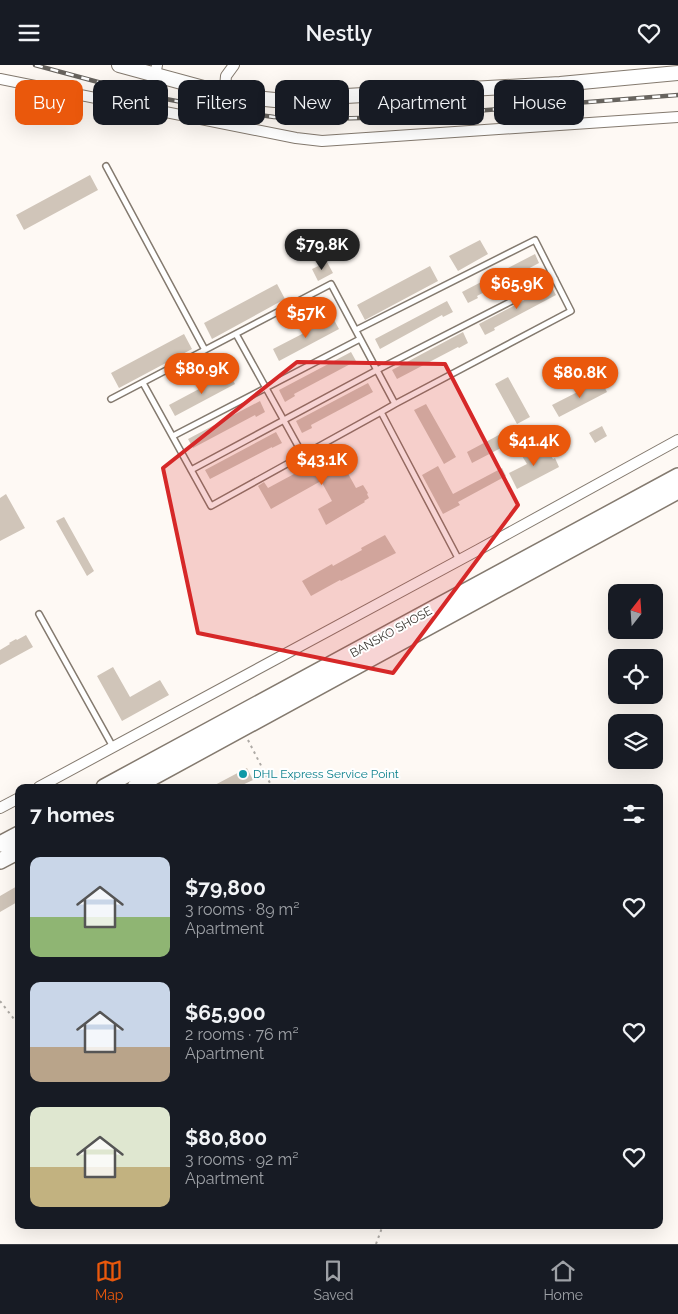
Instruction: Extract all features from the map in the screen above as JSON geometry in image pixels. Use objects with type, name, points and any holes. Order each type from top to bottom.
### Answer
[{"type":"main road","name":"BANSKO SHOSE","points":[[110,784],[678,475]]},
{"type":"main road","name":"BANSKO SHOSE","points":[[141,784],[678,491]]},
{"type":"main road","points":[[0,844],[15,836]]},
{"type":"main road","points":[[0,861],[15,853]]},
{"type":"street","points":[[119,65],[156,70],[185,80]]},
{"type":"street","points":[[226,80],[226,76],[234,65]]},
{"type":"street","points":[[265,99],[560,84],[678,73]]},
{"type":"street","points":[[0,79],[296,138],[322,141],[678,117]]},
{"type":"street","points":[[44,784],[678,440]]},
{"type":"street","points":[[0,808],[15,800]]},
{"type":"lane","points":[[106,166],[206,350]]},
{"type":"lane","points":[[143,383],[211,505],[380,412],[571,311],[535,240],[356,331]]},
{"type":"lane","points":[[191,470],[377,370],[555,279]]},
{"type":"lane","points":[[111,399],[331,284],[395,404]]},
{"type":"lane","points":[[236,334],[304,455]]},
{"type":"lane","points":[[173,436],[360,339]]},
{"type":"lane","points":[[380,412],[459,560]]},
{"type":"lane","points":[[39,614],[113,747]]},
{"type":"path","points":[[242,729],[270,784]]},
{"type":"path","points":[[0,1001],[15,1018]]},
{"type":"path","points":[[376,1244],[382,1229]]},
{"type":"highlighted area","points":[[297,362],[445,364],[518,505],[393,673],[198,633],[163,468]]},
{"type":"building","points":[[90,175],[98,190],[24,230],[16,215]]},
{"type":"building","points":[[480,240],[488,254],[458,271],[449,256]]},
{"type":"building","points":[[535,254],[539,263],[477,296],[478,298],[468,303],[462,292]]},
{"type":"building","points":[[327,262],[333,273],[318,281],[312,269]]},
{"type":"building","points":[[430,266],[438,281],[365,320],[357,305]]},
{"type":"building","points":[[277,284],[285,299],[212,339],[204,323]]},
{"type":"building","points":[[551,286],[556,295],[494,328],[495,330],[485,335],[479,324]]},
{"type":"building","points":[[447,301],[453,312],[443,317],[442,315],[380,349],[375,339]]},
{"type":"building","points":[[333,318],[339,329],[279,361],[273,349]]},
{"type":"building","points":[[463,332],[468,343],[397,379],[392,370]]},
{"type":"building","points":[[184,334],[192,349],[119,388],[111,373]]},
{"type":"building","points":[[351,352],[356,361],[294,394],[295,396],[285,402],[279,390]]},
{"type":"building","points":[[229,373],[235,384],[175,416],[169,405]]},
{"type":"building","points":[[508,377],[530,417],[517,424],[495,384]]},
{"type":"building","points":[[601,380],[607,392],[559,417],[552,405]]},
{"type":"building","points":[[368,383],[373,392],[311,425],[312,428],[302,433],[296,421]]},
{"type":"building","points":[[260,401],[265,412],[256,417],[255,415],[193,448],[188,439]]},
{"type":"building","points":[[426,404],[456,457],[444,464],[414,410]]},
{"type":"building","points":[[602,426],[607,436],[595,443],[589,433]]},
{"type":"building","points":[[510,429],[516,440],[472,463],[467,452]]},
{"type":"building","points":[[276,432],[282,443],[210,479],[205,470]]},
{"type":"building","points":[[545,444],[559,467],[517,489],[509,473],[527,464],[522,456]]},
{"type":"building","points":[[344,447],[353,464],[345,468],[356,488],[363,485],[368,493],[369,498],[365,502],[326,525],[318,509],[332,501],[321,481],[271,509],[258,486],[264,482],[268,488]]},
{"type":"building","points":[[438,466],[453,494],[502,468],[506,476],[458,502],[460,505],[443,514],[422,475]]},
{"type":"building","points":[[6,494],[25,528],[0,541],[0,498]]},
{"type":"building","points":[[64,517],[94,571],[87,576],[56,521]]},
{"type":"building","points":[[385,535],[396,553],[311,596],[302,581],[362,550],[361,548]]},
{"type":"building","points":[[26,635],[33,647],[0,665],[0,650],[9,643]]},
{"type":"building","points":[[113,667],[130,697],[160,680],[169,695],[122,721],[97,676]]},
{"type":"building","name":"DHL Express Service Point","points":[[247,768],[253,780],[244,784],[217,784]]},
{"type":"building","points":[[15,887],[15,903],[0,912],[0,896]]},
{"type":"railway","points":[[35,65],[150,96],[274,117],[324,119],[397,117],[678,95]]},
{"type":"place","name":"DHL Express Service Point","points":[[243,774]]}]
